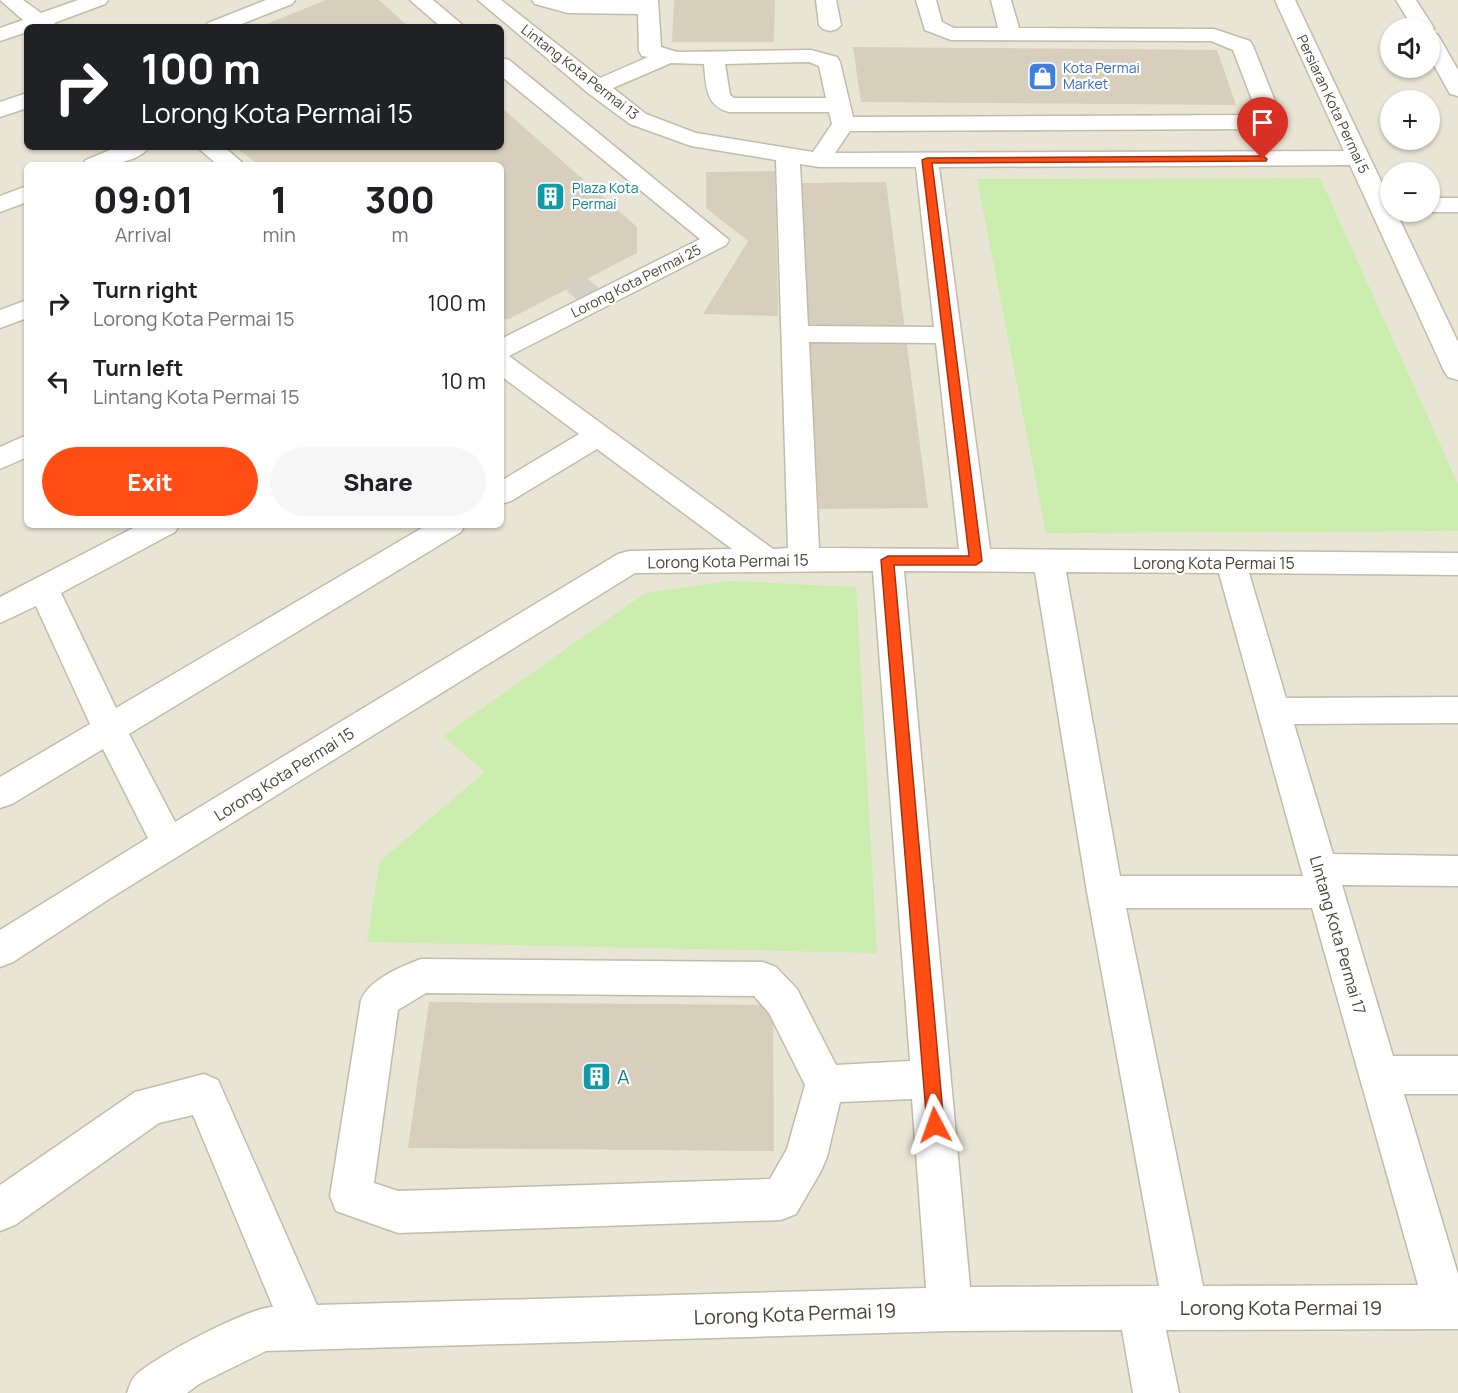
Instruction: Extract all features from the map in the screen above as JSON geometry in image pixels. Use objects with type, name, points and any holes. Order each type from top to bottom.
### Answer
[{"type":"street","points":[[10,0],[43,24],[98,0]]},
{"type":"street","points":[[223,24],[285,0]]},
{"type":"street","points":[[420,0],[450,24]]},
{"type":"street","name":"Lintang Kota Permai 13","points":[[488,0],[596,88],[638,119],[691,139],[819,160],[1359,158]]},
{"type":"street","points":[[542,0],[568,7],[648,4],[650,51],[677,58],[811,56],[829,62],[840,115],[819,160]]},
{"type":"street","points":[[826,0],[830,25]]},
{"type":"street","points":[[714,59],[719,97],[729,105],[840,115],[1251,122],[1266,106],[1242,46],[1214,35],[951,34],[932,26],[926,0]]},
{"type":"street","points":[[1001,0],[1010,34]]},
{"type":"street","name":"Persiaran Kota Permai 5","points":[[1285,0],[1359,158],[1380,195]]},
{"type":"street","points":[[1406,0],[1417,18]]},
{"type":"street","points":[[0,35],[24,29]]},
{"type":"street","points":[[596,88],[668,56]]},
{"type":"street","points":[[1440,58],[1458,89]]},
{"type":"street","name":"Lorong Kota Permai 25","points":[[504,67],[717,240],[504,348]]},
{"type":"street","points":[[0,110],[24,101]]},
{"type":"street","points":[[101,162],[130,150]]},
{"type":"street","points":[[213,150],[229,162]]},
{"type":"street","points":[[789,156],[804,560]]},
{"type":"street","points":[[927,160],[976,561]]},
{"type":"street","points":[[0,205],[24,194]]},
{"type":"street","points":[[1440,205],[1458,205]]},
{"type":"street","name":"Persiaran Kota Permai 5","points":[[1393,222],[1458,371]]},
{"type":"street","points":[[0,320],[24,309]]},
{"type":"street","points":[[795,334],[948,335]]},
{"type":"street","points":[[504,365],[766,560]]},
{"type":"street","points":[[504,492],[597,436]]},
{"type":"street","points":[[0,459],[24,447]]},
{"type":"street","points":[[0,611],[158,528]]},
{"type":"street","points":[[0,794],[445,528]]},
{"type":"street","points":[[888,560],[950,1309]]},
{"type":"street","name":"Lorong Kota Permai 15","points":[[0,950],[96,888],[629,562],[888,560],[1458,564]]},
{"type":"street","points":[[1048,561],[1105,892],[1185,1308]]},
{"type":"street","name":"LIntang Kota Permai 17","points":[[1231,563],[1379,1075],[1452,1307]]},
{"type":"street","points":[[43,588],[110,730],[169,845]]},
{"type":"street","points":[[1274,711],[1458,710]]},
{"type":"street","points":[[1105,892],[1458,871]]},
{"type":"street","points":[[421,976],[763,979],[783,1001],[825,1084],[807,1157],[781,1199],[398,1212],[351,1196],[380,999],[421,976]]},
{"type":"street","points":[[1379,1075],[1458,1075]]},
{"type":"street","points":[[825,1084],[932,1079]]},
{"type":"street","points":[[0,1210],[149,1106],[204,1093],[303,1328]]},
{"type":"street","name":"Lorong Kota Permai 19","points":[[150,1393],[183,1368],[264,1329],[950,1309],[1452,1307]]},
{"type":"street","points":[[1140,1309],[1156,1393]]},
{"type":"shaded area","points":[[0,0],[1458,0],[1458,1393],[0,1393]]},
{"type":"green space","points":[[1320,178],[1458,484],[1458,531],[1046,533],[977,179]]},
{"type":"green space","points":[[731,581],[856,587],[877,953],[367,942],[380,861],[485,772],[443,736],[645,593]]},
{"type":"building","points":[[326,0],[379,0],[406,24],[266,24]]},
{"type":"building","points":[[674,0],[775,0],[774,42],[672,42]]},
{"type":"building","name":"Kota Permai Market","points":[[853,47],[1217,50],[1236,105],[861,102]]},
{"type":"building","name":"Plaza Kota Permai","points":[[504,110],[637,227],[637,253],[509,319],[504,319],[504,162],[255,162],[239,150],[504,150]]},
{"type":"building","points":[[775,171],[778,316],[703,314],[748,241],[706,208],[706,172]]},
{"type":"building","points":[[886,182],[928,508],[819,509],[799,183]]},
{"type":"building","name":"A","points":[[429,1002],[773,1005],[774,1151],[408,1148]]},
{"type":"tunnel","points":[[574,282],[596,301]]},
{"type":"place","name":"Kota Permai Market","points":[[1042,76]]},
{"type":"place","name":"Plaza Kota Permai","points":[[551,196]]},
{"type":"place","name":"A","points":[[596,1077]]},
{"type":"route","points":[[935,1125],[888,560],[976,561],[927,160],[1263,159]]}]
